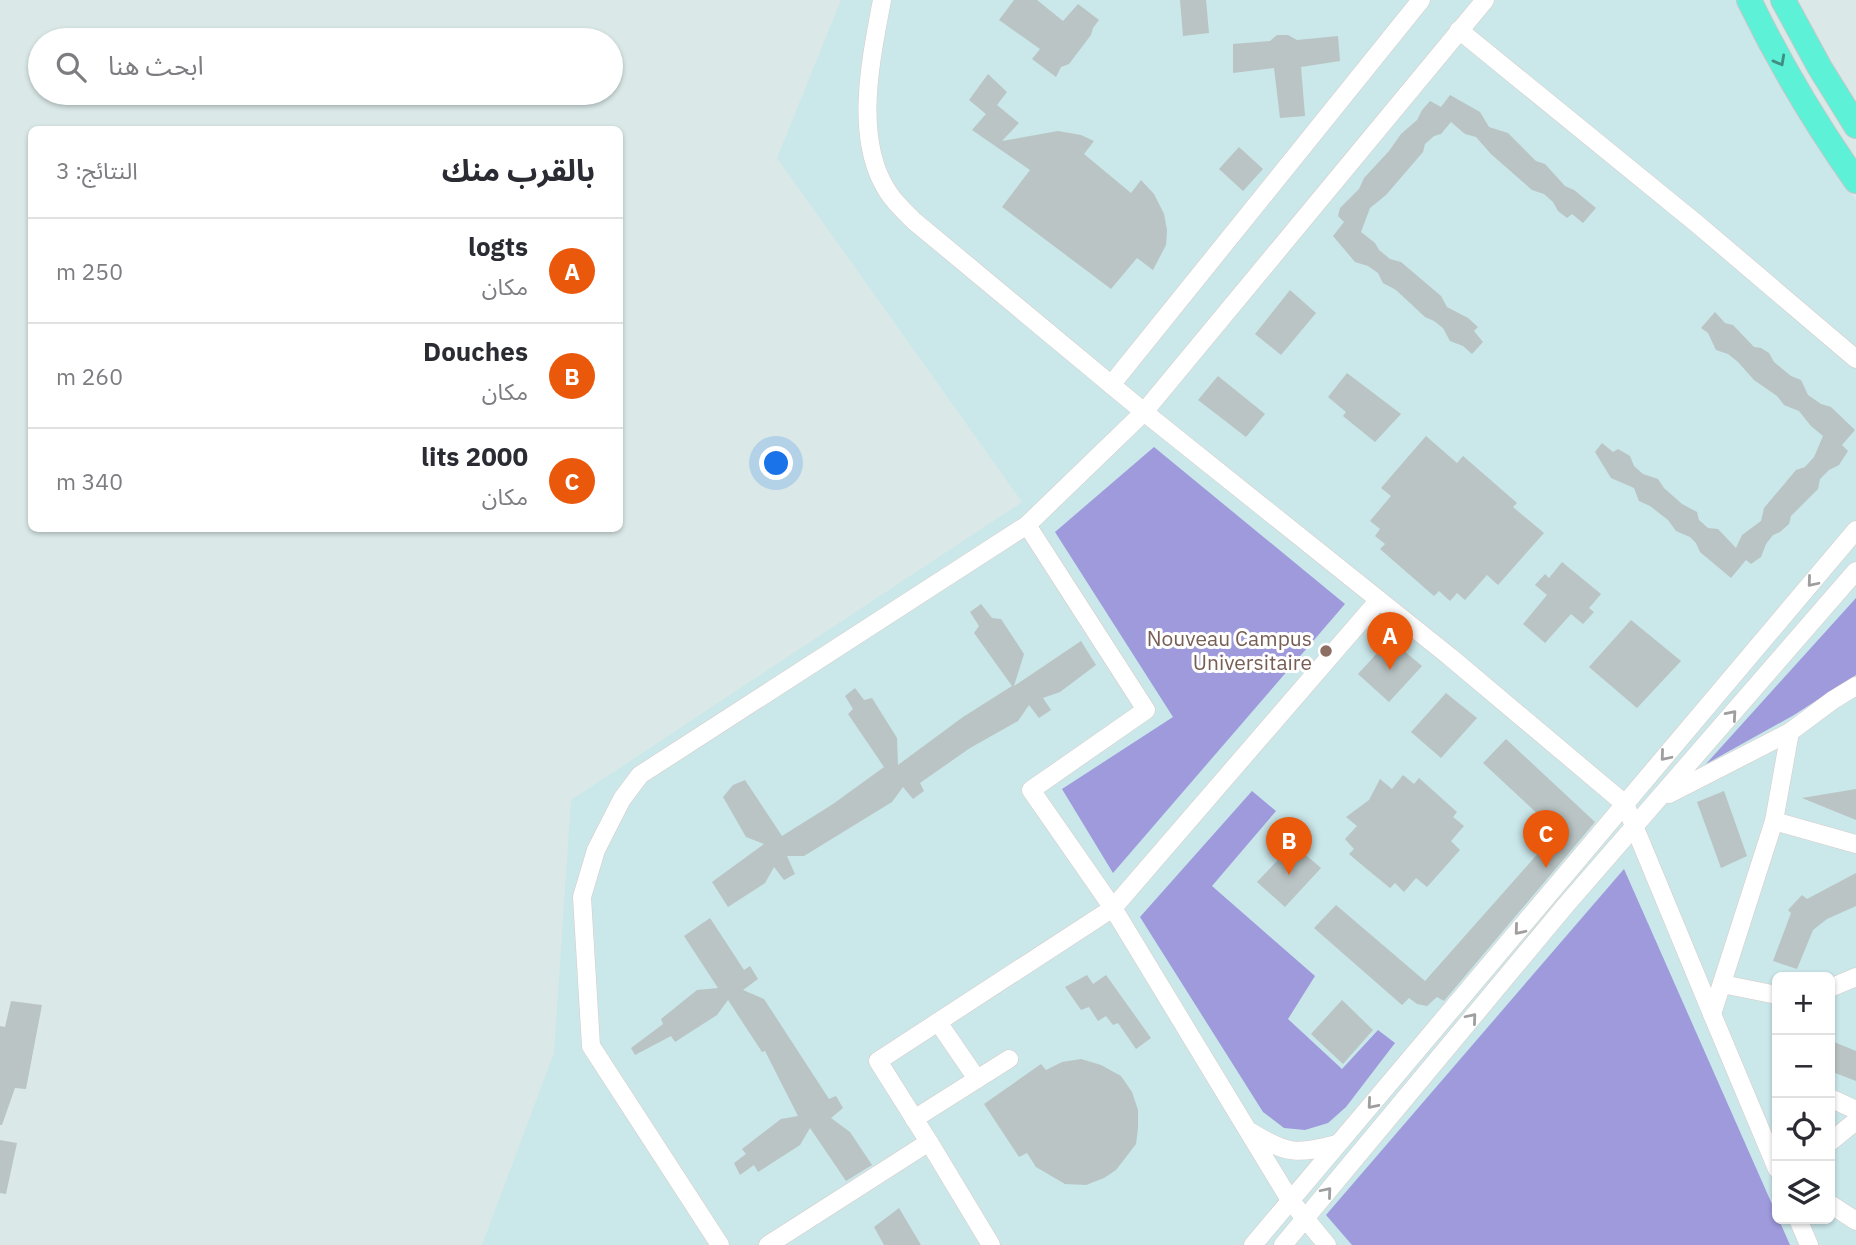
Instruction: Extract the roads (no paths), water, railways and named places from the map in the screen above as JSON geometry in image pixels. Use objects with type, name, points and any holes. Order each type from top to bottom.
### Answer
[{"type":"highway","points":[[1749,0],[1773,49],[1818,127],[1856,181]]},
{"type":"highway","points":[[1783,0],[1856,126]]},
{"type":"lane","points":[[882,0],[868,90],[870,145],[876,167],[889,193],[914,221],[1111,385],[1449,656],[1625,804],[1774,1161]]},
{"type":"lane","points":[[1111,385],[1421,0]]},
{"type":"lane","points":[[720,1245],[591,1046],[582,897],[596,850],[622,799],[640,775],[1027,525],[1144,412],[1485,0]]},
{"type":"lane","points":[[1459,30],[1696,223],[1856,359]]},
{"type":"lane","points":[[1027,525],[1146,710],[1031,790],[1113,908],[1290,1200],[1327,1245]]},
{"type":"lane","points":[[1253,1245],[1856,530]]},
{"type":"lane","points":[[1283,1245],[1557,916],[1856,571]]},
{"type":"lane","points":[[991,1245],[878,1061],[1113,908],[1378,601]]},
{"type":"lane","points":[[1660,799],[1790,732],[1856,686]]},
{"type":"lane","points":[[1712,1014],[1774,821],[1790,732]]},
{"type":"lane","points":[[1774,821],[1856,844]]},
{"type":"lane","points":[[1835,986],[1856,977]]},
{"type":"lane","points":[[1722,984],[1772,994]]},
{"type":"lane","points":[[938,1021],[977,1079]]},
{"type":"lane","points":[[914,1119],[1009,1059]]},
{"type":"lane","points":[[1835,1100],[1856,1110]]},
{"type":"lane","points":[[1835,1138],[1856,1121]]},
{"type":"lane","points":[[1248,1130],[1272,1145],[1293,1152],[1313,1151],[1337,1144]]},
{"type":"lane","points":[[768,1245],[929,1142]]},
{"type":"lane","points":[[1835,1207],[1856,1221]]},
{"type":"lane","points":[[1800,1224],[1809,1245]]},
{"type":"place","name":"Nouveau Campus Universitaire","points":[[1326,651]]},
{"type":"place","name":"logts","points":[[1390,670]]},
{"type":"place","name":"2000 lits","points":[[1546,868]]},
{"type":"place","name":"Douches","points":[[1289,875]]}]
